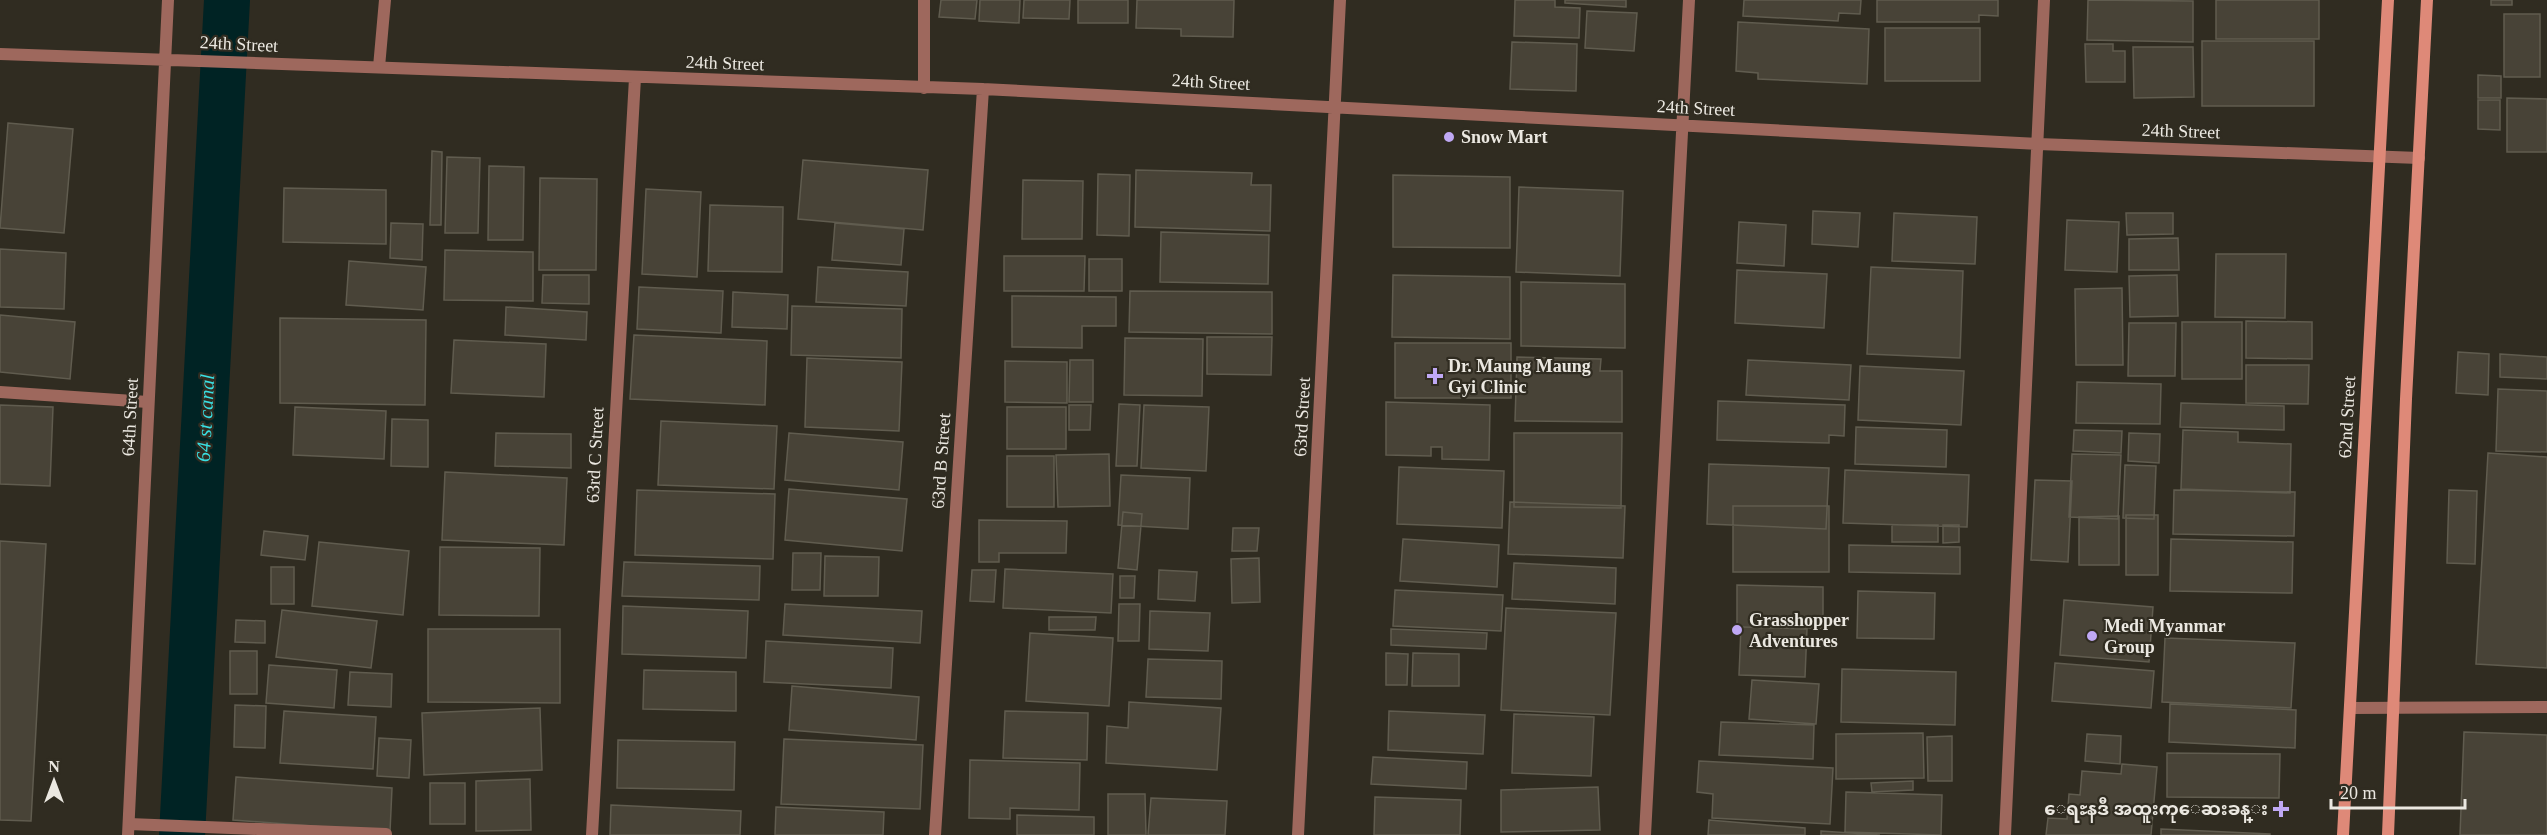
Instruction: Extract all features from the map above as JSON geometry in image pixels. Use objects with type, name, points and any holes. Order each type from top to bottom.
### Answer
[{"type":"main road","name":"62nd Street","points":[[2343,835],[2388,0]]},
{"type":"main road","points":[[2388,835],[2406,399],[2427,0]]},
{"type":"street","name":"64th Street","points":[[129,830],[168,0]]},
{"type":"street","points":[[379,68],[385,0]]},
{"type":"street","points":[[924,0],[924,88]]},
{"type":"street","name":"63rd Street","points":[[1298,835],[1340,0]]},
{"type":"street","points":[[1646,835],[1689,0]]},
{"type":"street","points":[[2005,835],[2044,0]]},
{"type":"street","name":"24th Street","points":[[0,54],[199,59],[635,78],[983,89],[2038,144],[2419,158]]},
{"type":"street","name":"63rd C Street","points":[[592,835],[635,78]]},
{"type":"street","name":"63rd B Street","points":[[935,835],[983,89]]},
{"type":"street","points":[[0,392],[148,402]]},
{"type":"street","points":[[2350,708],[2547,707]]},
{"type":"street","points":[[129,830],[169,824],[386,834]]},
{"type":"building","points":[[941,0],[977,0],[975,19],[939,17]]},
{"type":"building","points":[[980,0],[1020,0],[1019,23],[979,21]]},
{"type":"building","points":[[1024,0],[1070,0],[1069,19],[1023,18]]},
{"type":"building","points":[[1078,0],[1128,0],[1128,23],[1078,23]]},
{"type":"building","points":[[1137,0],[1234,0],[1233,37],[1181,36],[1181,29],[1136,28]]},
{"type":"building","points":[[1515,0],[1555,0],[1555,7],[1580,8],[1579,38],[1514,36]]},
{"type":"building","points":[[1565,0],[1626,0],[1626,7],[1565,3]]},
{"type":"building","points":[[1744,0],[1861,0],[1860,14],[1839,13],[1838,21],[1743,16]]},
{"type":"building","points":[[1877,0],[1998,0],[1998,16],[1979,15],[1979,22],[1877,22]]},
{"type":"building","points":[[2088,0],[2193,1],[2193,42],[2087,40]]},
{"type":"building","points":[[2216,0],[2319,0],[2319,39],[2216,39]]},
{"type":"building","points":[[2491,0],[2512,0],[2512,5],[2491,5]]},
{"type":"building","points":[[1587,11],[1637,13],[1634,51],[1585,48]]},
{"type":"building","points":[[2504,14],[2540,14],[2540,77],[2504,77]]},
{"type":"building","points":[[1738,22],[1869,29],[1867,84],[1758,79],[1758,73],[1736,71]]},
{"type":"building","points":[[1885,28],[1980,28],[1980,81],[1885,81]]},
{"type":"building","points":[[2202,41],[2314,41],[2314,106],[2202,106]]},
{"type":"building","points":[[1512,42],[1577,44],[1576,91],[1510,89]]},
{"type":"building","points":[[2085,44],[2113,44],[2113,51],[2125,51],[2125,82],[2086,82]]},
{"type":"building","points":[[2133,47],[2193,47],[2194,97],[2134,98]]},
{"type":"building","points":[[2478,75],[2501,76],[2501,98],[2478,98]]},
{"type":"building","points":[[2507,98],[2547,99],[2547,152],[2507,152]]},
{"type":"building","points":[[2478,100],[2500,100],[2500,130],[2478,129]]},
{"type":"building","points":[[8,123],[73,129],[64,233],[0,228]]},
{"type":"building","points":[[432,151],[442,152],[441,225],[430,225]]},
{"type":"building","points":[[447,157],[480,158],[478,233],[445,233]]},
{"type":"building","points":[[803,160],[928,170],[923,230],[798,219]]},
{"type":"building","points":[[489,166],[524,167],[523,240],[488,240]]},
{"type":"building","points":[[1136,170],[1252,173],[1251,185],[1271,185],[1270,231],[1135,227]]},
{"type":"building","points":[[1098,174],[1130,175],[1129,236],[1097,235]]},
{"type":"building","points":[[1393,175],[1510,177],[1510,248],[1393,247]]},
{"type":"building","points":[[540,178],[597,179],[596,270],[539,270]]},
{"type":"building","points":[[1023,180],[1083,181],[1082,239],[1022,239]]},
{"type":"building","points":[[1519,187],[1623,191],[1620,276],[1516,272]]},
{"type":"building","points":[[284,188],[386,190],[386,244],[283,242]]},
{"type":"building","points":[[646,189],[701,192],[697,277],[642,274]]},
{"type":"building","points":[[710,205],[783,207],[782,272],[708,271]]},
{"type":"building","points":[[1813,211],[1860,213],[1858,247],[1812,244]]},
{"type":"building","points":[[1894,213],[1977,217],[1975,264],[1892,261]]},
{"type":"building","points":[[2126,213],[2173,213],[2173,234],[2127,235]]},
{"type":"building","points":[[2067,220],[2119,222],[2117,272],[2065,270]]},
{"type":"building","points":[[1739,222],[1786,225],[1784,266],[1737,263]]},
{"type":"building","points":[[391,223],[423,224],[422,260],[390,258]]},
{"type":"building","points":[[835,223],[904,229],[901,265],[832,260]]},
{"type":"building","points":[[1161,232],[1269,235],[1268,284],[1160,282]]},
{"type":"building","points":[[2178,238],[2179,270],[2129,270],[2129,239]]},
{"type":"building","points":[[0,249],[66,253],[64,309],[0,307]]},
{"type":"building","points":[[445,250],[533,252],[533,301],[444,300]]},
{"type":"building","points":[[2216,254],[2286,254],[2285,318],[2215,317]]},
{"type":"building","points":[[1004,256],[1085,256],[1084,291],[1004,291]]},
{"type":"building","points":[[1089,259],[1122,259],[1122,291],[1089,291]]},
{"type":"building","points":[[349,261],[426,267],[423,310],[346,305]]},
{"type":"building","points":[[818,267],[908,272],[906,306],[816,302]]},
{"type":"building","points":[[1871,267],[1963,271],[1960,358],[1867,354]]},
{"type":"building","points":[[1737,270],[1827,274],[1824,328],[1735,323]]},
{"type":"building","points":[[543,275],[589,275],[589,304],[542,303]]},
{"type":"building","points":[[1393,275],[1510,277],[1510,339],[1392,337]]},
{"type":"building","points":[[2177,275],[2178,316],[2130,317],[2129,276]]},
{"type":"building","points":[[1521,282],[1625,284],[1625,348],[1521,346]]},
{"type":"building","points":[[639,287],[723,291],[721,333],[637,329]]},
{"type":"building","points":[[2122,288],[2123,365],[2076,365],[2075,289]]},
{"type":"building","points":[[1130,291],[1272,292],[1272,334],[1129,332]]},
{"type":"building","points":[[733,292],[788,295],[787,329],[732,327]]},
{"type":"building","points":[[1012,296],[1116,297],[1116,326],[1082,326],[1082,348],[1012,347]]},
{"type":"building","points":[[792,306],[902,309],[901,358],[791,355]]},
{"type":"building","points":[[506,307],[587,312],[586,340],[505,335]]},
{"type":"building","points":[[0,315],[75,322],[70,379],[0,372]]},
{"type":"building","points":[[280,318],[426,320],[425,405],[280,403]]},
{"type":"building","points":[[2246,321],[2312,322],[2312,359],[2246,358]]},
{"type":"building","points":[[2182,322],[2242,322],[2242,379],[2182,379]]},
{"type":"building","points":[[2129,323],[2176,323],[2175,376],[2128,376]]},
{"type":"building","points":[[634,335],[767,341],[765,405],[630,399]]},
{"type":"building","points":[[1207,337],[1272,337],[1271,375],[1207,374]]},
{"type":"building","points":[[1125,338],[1203,339],[1202,396],[1124,395]]},
{"type":"building","points":[[454,340],[546,344],[544,397],[451,393]]},
{"type":"building","points":[[1395,343],[1511,343],[1511,398],[1395,398]]},
{"type":"building","points":[[2458,352],[2489,354],[2488,395],[2456,393]]},
{"type":"building","points":[[2500,354],[2547,357],[2547,379],[2500,377]]},
{"type":"building","points":[[1517,357],[1601,359],[1600,371],[1622,371],[1622,422],[1515,421]]},
{"type":"building","points":[[807,358],[902,362],[899,431],[805,427]]},
{"type":"building","points":[[1070,360],[1093,360],[1093,402],[1069,402]]},
{"type":"building","points":[[1748,360],[1851,365],[1849,400],[1746,395]]},
{"type":"building","points":[[1005,361],[1067,362],[1067,403],[1005,402]]},
{"type":"building","points":[[2246,365],[2309,365],[2308,404],[2246,403]]},
{"type":"building","points":[[1860,366],[1964,371],[1961,425],[1858,420]]},
{"type":"building","points":[[2077,382],[2161,384],[2160,424],[2076,423]]},
{"type":"building","points":[[2498,389],[2547,391],[2547,452],[2496,451]]},
{"type":"building","points":[[1718,401],[1845,405],[1844,436],[1829,435],[1829,443],[1717,440]]},
{"type":"building","points":[[1386,402],[1490,405],[1489,460],[1442,459],[1442,447],[1431,447],[1431,456],[1386,455]]},
{"type":"building","points":[[2181,403],[2284,406],[2284,430],[2180,427]]},
{"type":"building","points":[[1119,404],[1140,405],[1137,466],[1116,466]]},
{"type":"building","points":[[0,405],[53,407],[50,486],[0,484]]},
{"type":"building","points":[[1069,405],[1091,405],[1090,430],[1069,430]]},
{"type":"building","points":[[1144,405],[1209,407],[1206,471],[1141,468]]},
{"type":"building","points":[[295,407],[386,411],[384,459],[293,455]]},
{"type":"building","points":[[1007,407],[1066,407],[1066,449],[1007,449]]},
{"type":"building","points":[[392,419],[428,420],[428,467],[391,466]]},
{"type":"building","points":[[661,421],[777,426],[774,489],[658,485]]},
{"type":"building","points":[[1856,427],[1947,430],[1946,467],[1855,464]]},
{"type":"building","points":[[2074,430],[2122,431],[2121,453],[2073,451]]},
{"type":"building","points":[[2183,430],[2238,432],[2238,442],[2291,444],[2290,493],[2181,489]]},
{"type":"building","points":[[496,433],[571,434],[571,468],[495,466]]},
{"type":"building","points":[[789,433],[903,442],[899,490],[785,480]]},
{"type":"building","points":[[1514,433],[1622,433],[1621,508],[1514,507]]},
{"type":"building","points":[[2129,433],[2160,434],[2159,463],[2128,461]]},
{"type":"building","points":[[2488,453],[2547,457],[2547,668],[2476,664]]},
{"type":"building","points":[[1109,454],[1110,506],[1058,507],[1056,455]]},
{"type":"building","points":[[2072,454],[2121,455],[2118,519],[2069,517]]},
{"type":"building","points":[[1007,456],[1054,456],[1054,507],[1007,507]]},
{"type":"building","points":[[1709,464],[1829,468],[1826,529],[1707,524]]},
{"type":"building","points":[[2125,465],[2156,466],[2154,519],[2123,518]]},
{"type":"building","points":[[1399,467],[1504,471],[1502,528],[1397,524]]},
{"type":"building","points":[[1845,470],[1969,475],[1967,527],[1843,523]]},
{"type":"building","points":[[445,472],[567,478],[564,545],[442,540]]},
{"type":"building","points":[[1121,475],[1190,478],[1188,529],[1118,525]]},
{"type":"building","points":[[2035,480],[2072,481],[2068,562],[2031,560]]},
{"type":"building","points":[[789,489],[907,499],[902,551],[785,540]]},
{"type":"building","points":[[637,490],[775,494],[773,559],[635,555]]},
{"type":"building","points":[[2174,490],[2295,492],[2294,536],[2173,534]]},
{"type":"building","points":[[2449,490],[2477,491],[2475,564],[2447,563]]},
{"type":"building","points":[[1510,502],[1625,506],[1623,558],[1508,554]]},
{"type":"building","points":[[1733,506],[1829,506],[1829,572],[1733,572]]},
{"type":"building","points":[[1123,512],[1142,514],[1137,570],[1118,568]]},
{"type":"building","points":[[2126,515],[2158,515],[2158,575],[2126,575]]},
{"type":"building","points":[[2119,516],[2119,565],[2079,565],[2079,517]]},
{"type":"building","points":[[979,520],[1067,521],[1066,553],[999,553],[999,562],[979,562]]},
{"type":"building","points":[[1892,525],[1938,525],[1938,542],[1892,542]]},
{"type":"building","points":[[1943,525],[1959,525],[1959,542],[1943,543]]},
{"type":"building","points":[[1233,528],[1259,528],[1257,551],[1232,551]]},
{"type":"building","points":[[264,531],[308,536],[305,560],[261,555]]},
{"type":"building","points":[[1403,539],[1499,545],[1497,587],[1400,581]]},
{"type":"building","points":[[2171,539],[2293,542],[2292,593],[2170,591]]},
{"type":"building","points":[[0,541],[46,544],[31,821],[0,820]]},
{"type":"building","points":[[319,542],[409,551],[403,615],[312,606]]},
{"type":"building","points":[[1849,545],[1960,547],[1960,574],[1849,572]]},
{"type":"building","points":[[440,547],[540,548],[539,616],[439,615]]},
{"type":"building","points":[[793,553],[821,553],[820,590],[792,590]]},
{"type":"building","points":[[825,556],[879,557],[878,596],[824,596]]},
{"type":"building","points":[[1259,558],[1260,602],[1232,603],[1231,559]]},
{"type":"building","points":[[624,562],[760,566],[759,600],[622,596]]},
{"type":"building","points":[[1514,563],[1616,568],[1615,604],[1512,599]]},
{"type":"building","points":[[271,567],[294,567],[294,604],[271,604]]},
{"type":"building","points":[[1005,569],[1113,574],[1111,613],[1003,608]]},
{"type":"building","points":[[972,570],[996,570],[994,602],[970,601]]},
{"type":"building","points":[[1159,570],[1197,572],[1195,601],[1158,599]]},
{"type":"building","points":[[1120,576],[1135,576],[1134,598],[1120,598]]},
{"type":"building","points":[[1737,585],[1823,587],[1823,628],[1737,627]]},
{"type":"building","points":[[1395,590],[1503,595],[1501,631],[1393,626]]},
{"type":"building","points":[[1858,591],[1935,593],[1934,639],[1857,638]]},
{"type":"building","points":[[2064,600],[2153,607],[2149,662],[2060,655]]},
{"type":"building","points":[[785,604],[922,611],[920,643],[783,635]]},
{"type":"building","points":[[1119,604],[1140,604],[1139,641],[1118,641]]},
{"type":"building","points":[[623,606],[748,611],[746,658],[622,654]]},
{"type":"building","points":[[1506,608],[1616,613],[1610,715],[1501,710]]},
{"type":"building","points":[[282,610],[377,621],[371,668],[276,657]]},
{"type":"building","points":[[1150,611],[1210,613],[1208,651],[1149,649]]},
{"type":"building","points":[[1049,617],[1096,617],[1095,630],[1049,630]]},
{"type":"building","points":[[236,620],[265,621],[265,643],[235,642]]},
{"type":"building","points":[[1741,627],[1807,629],[1805,677],[1739,675]]},
{"type":"building","points":[[428,629],[560,629],[560,703],[428,702]]},
{"type":"building","points":[[1391,629],[1487,633],[1486,649],[1391,645]]},
{"type":"building","points":[[1030,633],[1113,638],[1109,706],[1026,701]]},
{"type":"building","points":[[2165,638],[2295,643],[2291,708],[2162,702]]},
{"type":"building","points":[[766,641],[893,648],[891,688],[764,682]]},
{"type":"building","points":[[230,651],[257,651],[257,694],[230,694]]},
{"type":"building","points":[[1386,653],[1408,654],[1407,685],[1386,685]]},
{"type":"building","points":[[1413,653],[1459,654],[1459,686],[1412,686]]},
{"type":"building","points":[[1148,659],[1222,661],[1221,699],[1146,697]]},
{"type":"building","points":[[2055,663],[2154,671],[2151,708],[2052,701]]},
{"type":"building","points":[[269,665],[337,670],[334,708],[266,703]]},
{"type":"building","points":[[1842,669],[1956,672],[1955,725],[1841,722]]},
{"type":"building","points":[[644,670],[736,672],[736,711],[643,709]]},
{"type":"building","points":[[350,672],[392,674],[391,707],[348,705]]},
{"type":"building","points":[[1752,680],[1819,684],[1816,724],[1749,719]]},
{"type":"building","points":[[792,686],[919,697],[916,740],[789,730]]},
{"type":"building","points":[[1129,702],[1221,708],[1217,770],[1106,763],[1107,726],[1128,728]]},
{"type":"building","points":[[2170,704],[2296,710],[2295,748],[2169,742]]},
{"type":"building","points":[[235,705],[266,706],[265,748],[234,747]]},
{"type":"building","points":[[540,708],[542,770],[424,775],[422,713]]},
{"type":"building","points":[[284,711],[376,717],[373,769],[280,763]]},
{"type":"building","points":[[1005,711],[1088,713],[1087,760],[1003,758]]},
{"type":"building","points":[[1389,711],[1485,715],[1483,754],[1388,750]]},
{"type":"building","points":[[1514,714],[1594,717],[1591,776],[1512,773]]},
{"type":"building","points":[[1721,722],[1814,725],[1813,759],[1719,755]]},
{"type":"building","points":[[2464,732],[2547,735],[2547,835],[2460,835]]},
{"type":"building","points":[[1923,733],[1924,778],[1836,779],[1836,734]]},
{"type":"building","points":[[2087,734],[2121,736],[2120,764],[2085,761]]},
{"type":"building","points":[[1952,736],[1952,781],[1928,781],[1927,737]]},
{"type":"building","points":[[379,738],[411,740],[409,778],[377,776]]},
{"type":"building","points":[[784,739],[923,745],[920,809],[781,804]]},
{"type":"building","points":[[618,740],[735,742],[734,790],[617,788]]},
{"type":"building","points":[[2167,753],[2280,754],[2279,798],[2167,797]]},
{"type":"building","points":[[1373,757],[1467,762],[1466,789],[1371,784]]},
{"type":"building","points":[[970,760],[1080,763],[1079,810],[1010,808],[1010,819],[969,818]]},
{"type":"building","points":[[1699,761],[1833,768],[1830,824],[1712,818],[1713,794],[1697,792]]},
{"type":"building","points":[[2122,764],[2157,767],[2151,835],[2046,835],[2048,818],[2067,819],[2069,794],[2080,795],[2082,771],[2121,774]]},
{"type":"building","points":[[236,777],[392,788],[390,832],[233,820]]},
{"type":"building","points":[[530,779],[531,830],[476,831],[476,781]]},
{"type":"building","points":[[1913,781],[1913,790],[1872,792],[1871,783]]},
{"type":"building","points":[[430,783],[465,783],[465,824],[430,824]]},
{"type":"building","points":[[1598,787],[1600,830],[1501,832],[1501,790]]},
{"type":"building","points":[[1846,792],[1942,795],[1941,835],[1845,832]]},
{"type":"building","points":[[1108,794],[1145,794],[1146,835],[1108,835]]},
{"type":"building","points":[[1375,797],[1461,800],[1460,835],[1374,835]]},
{"type":"building","points":[[1151,798],[1227,801],[1225,835],[1148,835]]},
{"type":"building","points":[[611,805],[741,811],[740,835],[610,835]]},
{"type":"building","points":[[776,807],[884,812],[883,835],[775,835]]},
{"type":"building","points":[[1017,815],[1094,817],[1094,835],[1017,835]]},
{"type":"building","points":[[1709,820],[1805,828],[1805,835],[1708,835]]},
{"type":"building","points":[[2161,829],[2270,834],[2270,835],[2161,835]]},
{"type":"building","points":[[1821,831],[1880,835],[1821,835]]},
{"type":"waterway","name":"64 st canal","points":[[182,835],[227,0]]},
{"type":"place","name":"Snow Mart","points":[[1449,137]]},
{"type":"place","name":"Dr. Maung Maung Gyi Clinic","points":[[1435,376]]},
{"type":"place","name":"Grasshopper Adventures","points":[[1737,630]]},
{"type":"place","name":"Medi Myanmar Group","points":[[2092,636]]},
{"type":"place","name":"ေရႊနဒီ အထူးကုေဆးခန္း","points":[[2281,809]]}]
